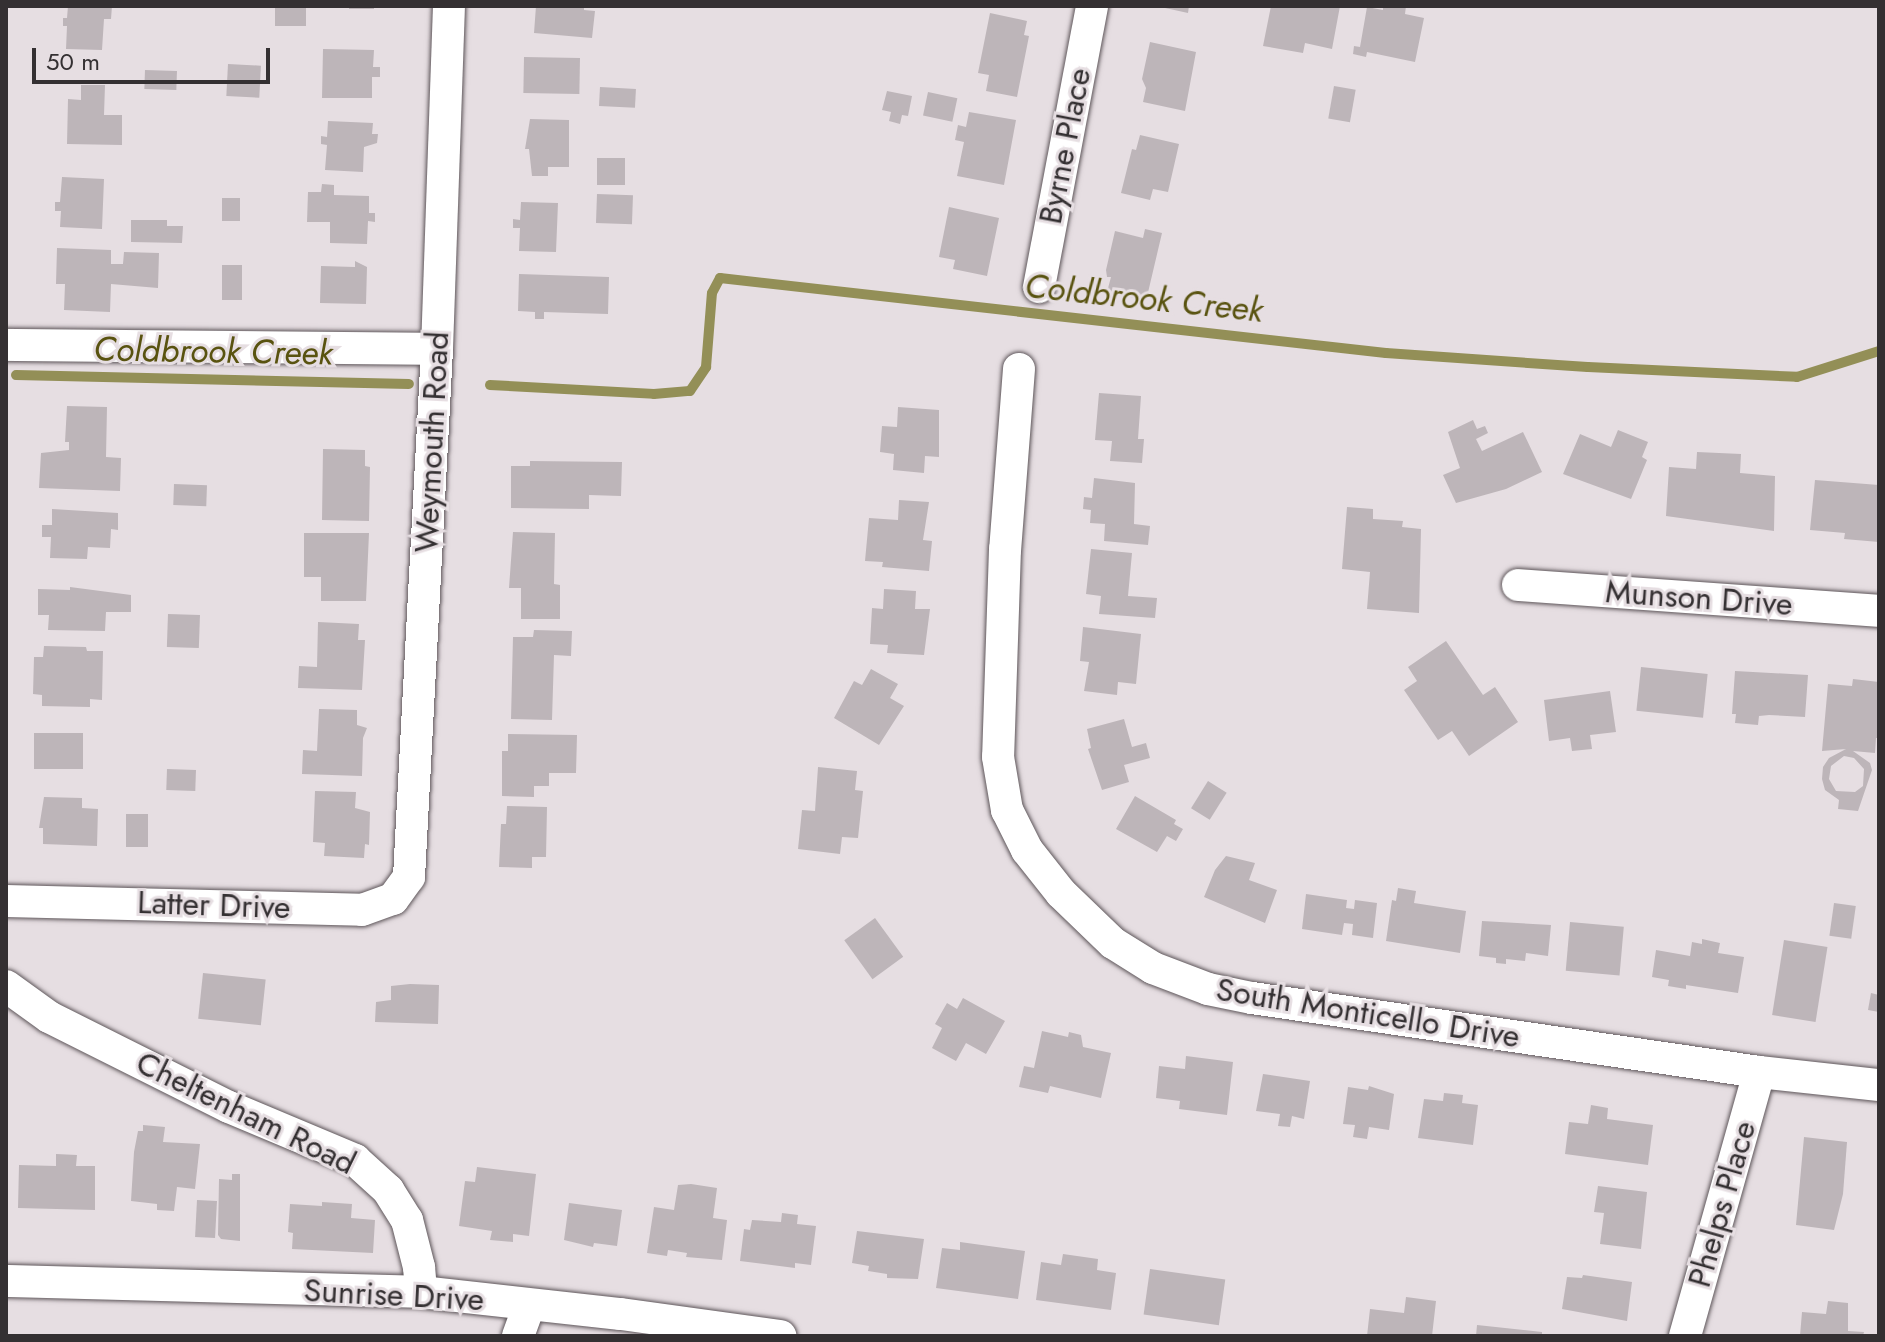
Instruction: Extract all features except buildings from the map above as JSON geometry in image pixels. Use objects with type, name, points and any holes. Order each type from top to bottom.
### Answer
[{"type":"street","name":"Weymouth Road","points":[[409,877],[437,349],[449,6]]},
{"type":"street","name":"Byrne Place","points":[[1039,287],[1092,6]]},
{"type":"street","points":[[6,345],[437,349]]},
{"type":"street","name":"South Monticello Drive","points":[[1019,369],[1001,616],[998,757],[1007,810],[1027,850],[1061,893],[1113,943],[1153,968],[1208,989],[1252,998],[1759,1072],[1879,1085]]},
{"type":"street","name":"Munson Drive","points":[[1518,585],[1879,611]]},
{"type":"street","name":"Latter Drive","points":[[6,901],[362,910],[393,899],[409,877]]},
{"type":"street","name":"Cheltenham Road","points":[[6,986],[49,1017],[229,1107],[355,1160],[388,1190],[407,1220],[419,1267],[421,1292]]},
{"type":"street","name":"Phelps Place","points":[[1685,1336],[1759,1072]]},
{"type":"street","name":"Sunrise Drive","points":[[6,1281],[421,1292],[780,1336]]},
{"type":"street","points":[[518,1336],[529,1305]]},
{"type":"waterway","name":"Coldbrook Creek","points":[[490,385],[654,394],[690,391],[706,367],[712,293],[720,278],[1386,353],[1588,367],[1797,377],[1879,351]]},
{"type":"waterway","name":"Coldbrook Creek","points":[[16,375],[409,384]]}]
